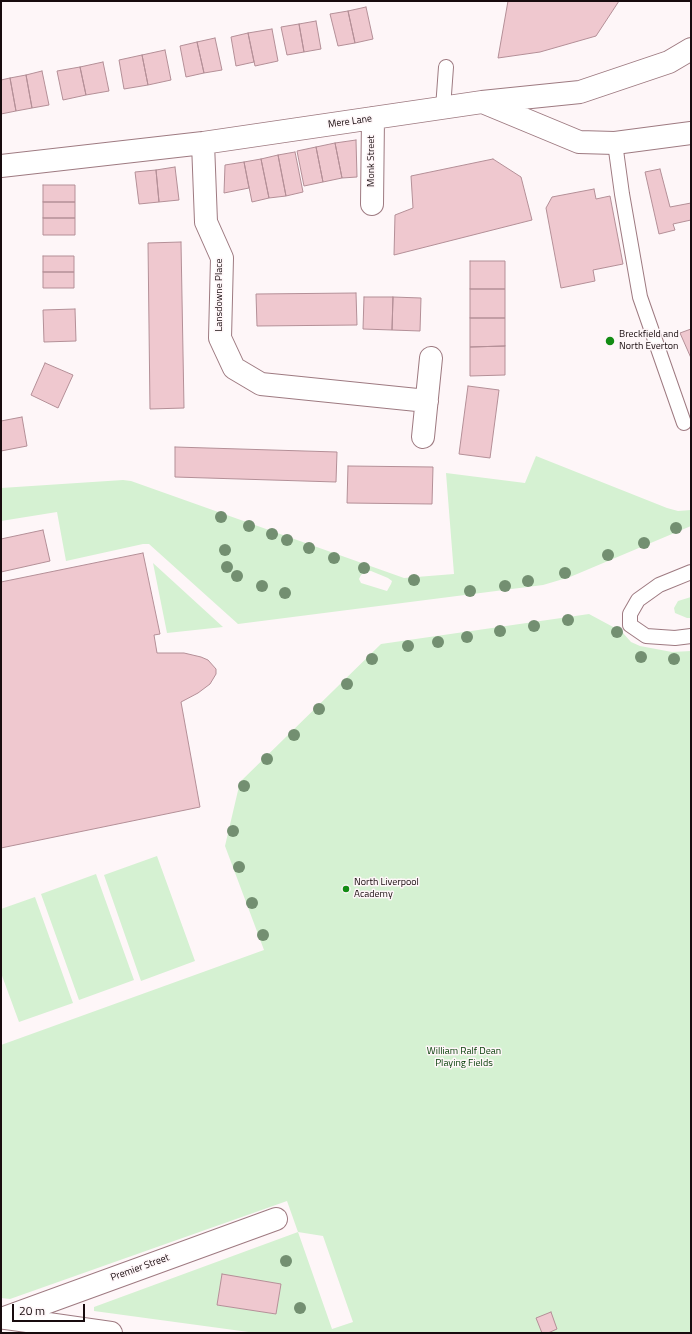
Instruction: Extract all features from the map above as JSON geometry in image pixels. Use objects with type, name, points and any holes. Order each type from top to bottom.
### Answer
[{"type":"street","name":"Mere Lane","points":[[1,166],[203,144],[482,102],[580,92],[669,62],[691,49]]},
{"type":"street","points":[[482,102],[578,142],[615,143],[691,133]]},
{"type":"street","name":"Monk Street","points":[[372,204],[373,118]]},
{"type":"street","name":"Lansdowne Place","points":[[203,144],[206,222],[222,258],[220,338],[234,368],[261,384],[427,401]]},
{"type":"street","points":[[423,437],[431,358]]},
{"type":"street","name":"Premier Street","points":[[2,1318],[276,1219]]},
{"type":"street","points":[[2,1318],[111,1333]]},
{"type":"lane","points":[[443,108],[446,68]]},
{"type":"lane","points":[[615,143],[622,194],[640,297],[684,423]]},
{"type":"lane","points":[[691,572],[659,586],[638,600],[630,614],[630,625],[646,636],[676,638],[691,636]]},
{"type":"green space","points":[[536,456],[667,508],[678,511],[691,510],[691,526],[570,577],[543,585],[238,624],[149,544],[143,544],[66,561],[57,512],[1,521],[1,488],[123,480],[131,481],[404,578],[454,574],[446,473],[525,483]],"holes":[[[371,571],[392,581],[387,591],[361,583],[359,579],[365,572]]]},
{"type":"green space","points":[[153,563],[223,627],[167,633]]},
{"type":"green space","points":[[691,597],[691,618],[675,613],[674,608],[678,601]]},
{"type":"green space","name":"William Ralf Dean Playing Fields","points":[[589,614],[623,633],[631,642],[640,646],[672,652],[691,651],[691,1333],[256,1333],[94,1311],[94,1307],[298,1232],[287,1201],[10,1299],[1,1298],[1,1045],[264,950],[225,846],[240,782],[381,644]],"holes":[[[298,1232],[323,1236],[353,1322],[332,1329]],[[222,1275],[281,1284],[276,1314],[217,1305]]]},
{"type":"green space","points":[[157,856],[195,961],[141,981],[104,875]]},
{"type":"green space","points":[[96,874],[134,980],[79,1000],[41,894]]},
{"type":"green space","points":[[35,897],[73,1003],[19,1022],[1,973],[1,909]]},
{"type":"building","points":[[508,1],[619,1],[596,36],[540,52],[498,58]]},
{"type":"building","points":[[366,7],[373,39],[355,43],[348,11]]},
{"type":"building","points":[[348,11],[355,43],[338,46],[330,14]]},
{"type":"building","points":[[316,21],[321,49],[304,52],[299,24]]},
{"type":"building","points":[[299,24],[304,52],[287,55],[281,27]]},
{"type":"building","points":[[272,29],[278,61],[255,66],[248,33]]},
{"type":"building","points":[[248,33],[254,62],[236,66],[231,37]]},
{"type":"building","points":[[215,38],[222,70],[204,73],[197,42]]},
{"type":"building","points":[[197,42],[204,73],[186,77],[180,46]]},
{"type":"building","points":[[165,50],[171,80],[148,85],[142,55]]},
{"type":"building","points":[[142,55],[148,85],[124,89],[119,60]]},
{"type":"building","points":[[103,62],[109,91],[86,95],[80,67]]},
{"type":"building","points":[[80,67],[86,95],[63,100],[57,71]]},
{"type":"building","points":[[42,71],[49,105],[32,108],[26,75]]},
{"type":"building","points":[[26,75],[32,108],[16,111],[10,78]]},
{"type":"building","points":[[10,78],[16,111],[1,114],[1,80]]},
{"type":"building","points":[[356,140],[357,177],[342,178],[335,143]]},
{"type":"building","points":[[335,143],[342,178],[323,182],[316,147]]},
{"type":"building","points":[[316,147],[323,182],[304,186],[297,151]]},
{"type":"building","points":[[295,152],[303,192],[286,196],[278,155]]},
{"type":"building","points":[[278,155],[286,196],[269,198],[261,159]]},
{"type":"building","points":[[261,159],[269,198],[252,202],[244,162]]},
{"type":"building","points":[[493,159],[521,177],[532,220],[394,255],[395,215],[413,208],[411,176]]},
{"type":"building","points":[[244,162],[249,188],[224,193],[225,165]]},
{"type":"building","points":[[175,167],[179,200],[159,202],[156,170]]},
{"type":"building","points":[[660,169],[670,207],[691,203],[691,220],[673,224],[675,230],[659,234],[645,172]]},
{"type":"building","points":[[156,170],[159,202],[139,204],[135,172]]},
{"type":"building","points":[[43,185],[75,185],[75,202],[43,202]]},
{"type":"building","points":[[594,189],[596,199],[610,196],[623,264],[593,270],[595,281],[561,288],[546,208],[552,197]]},
{"type":"building","points":[[43,202],[75,202],[75,218],[43,218]]},
{"type":"building","points":[[43,218],[75,218],[75,235],[43,235]]},
{"type":"building","points":[[181,242],[184,408],[150,409],[148,243]]},
{"type":"building","points":[[43,256],[74,256],[74,272],[43,272]]},
{"type":"building","points":[[470,261],[505,261],[505,289],[470,289]]},
{"type":"building","points":[[43,272],[74,272],[74,288],[43,288]]},
{"type":"building","points":[[470,289],[505,289],[505,318],[470,318]]},
{"type":"building","points":[[356,293],[357,325],[257,326],[256,294]]},
{"type":"building","points":[[364,297],[393,297],[392,330],[363,329]]},
{"type":"building","points":[[393,297],[421,298],[420,331],[392,330]]},
{"type":"building","points":[[75,309],[76,341],[44,342],[43,310]]},
{"type":"building","points":[[470,318],[505,318],[505,346],[470,347]]},
{"type":"building","points":[[691,329],[691,358],[680,333]]},
{"type":"building","points":[[505,346],[505,375],[470,376],[470,347]]},
{"type":"building","points":[[45,363],[73,375],[58,408],[31,395]]},
{"type":"building","points":[[468,386],[499,390],[490,458],[459,454]]},
{"type":"building","points":[[22,417],[27,446],[1,451],[1,421]]},
{"type":"building","points":[[175,447],[337,452],[336,482],[175,477]]},
{"type":"building","points":[[348,466],[433,467],[432,504],[347,503]]},
{"type":"building","points":[[43,530],[50,561],[1,572],[1,539]]},
{"type":"building","points":[[143,553],[160,634],[154,635],[157,653],[184,653],[201,657],[208,660],[216,669],[216,674],[210,684],[198,693],[181,702],[200,807],[1,848],[1,582]]},
{"type":"building","points":[[222,1274],[281,1284],[276,1314],[217,1305]]},
{"type":"building","points":[[551,1312],[557,1329],[548,1333],[542,1333],[536,1318]]},
{"type":"place","name":"Breckfield and North Everton","points":[[610,341]]},
{"type":"place","name":"North Liverpool Academy","points":[[346,889]]}]
